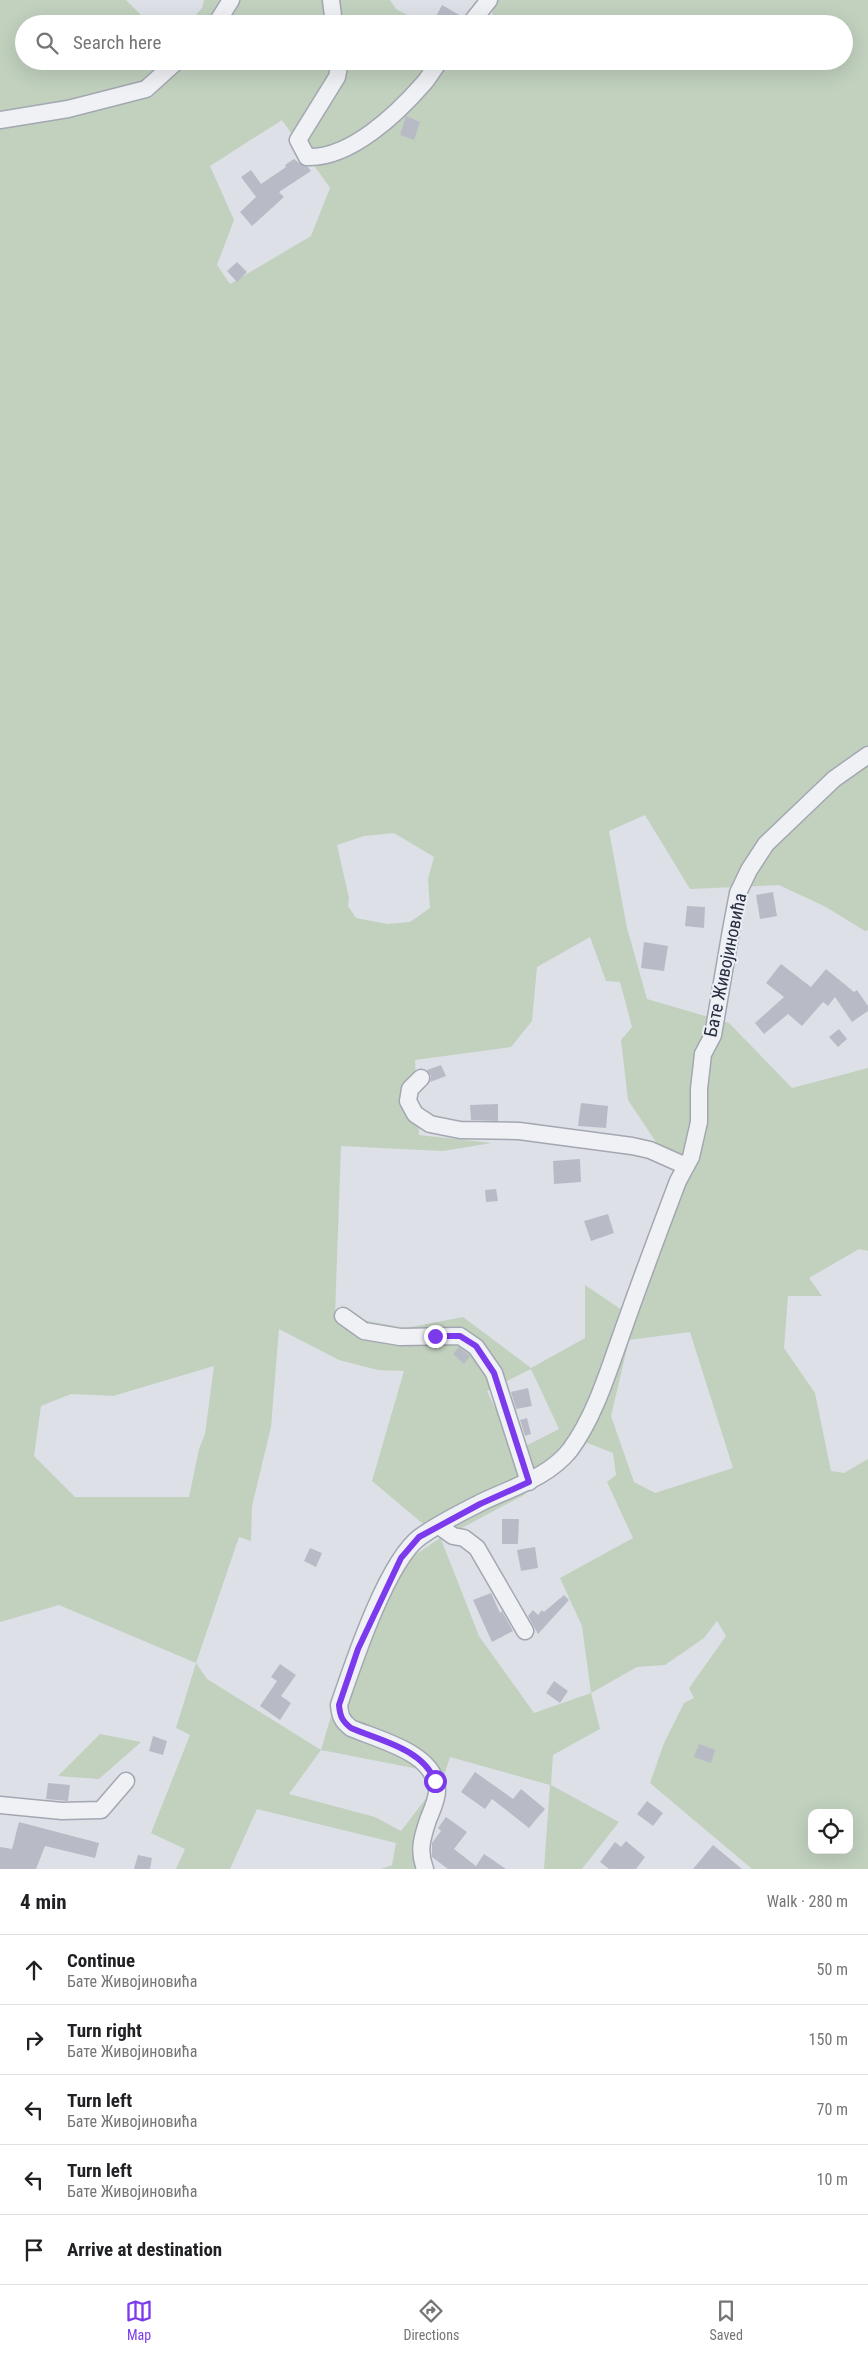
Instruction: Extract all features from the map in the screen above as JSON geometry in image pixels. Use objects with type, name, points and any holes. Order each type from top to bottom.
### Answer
[{"type":"street","points":[[222,15],[231,0]]},
{"type":"street","points":[[331,0],[333,15]]},
{"type":"street","points":[[477,15],[489,0]]},
{"type":"street","points":[[0,120],[68,109],[146,89],[167,70]]},
{"type":"street","points":[[338,70],[337,77],[298,140],[307,157],[319,158],[332,154],[381,125],[418,88],[433,70]]},
{"type":"street","name":"Бате Живојиновића","points":[[425,1869],[421,1859],[420,1845],[437,1791],[431,1769],[415,1755],[351,1728],[343,1722],[340,1714],[339,1705],[358,1649],[401,1558],[419,1537],[480,1504],[529,1482],[558,1462],[569,1450],[581,1431],[602,1388],[678,1181],[691,1157],[699,1122],[699,1089],[703,1054],[713,1035],[738,893],[749,870],[766,844],[834,779],[868,755]]},
{"type":"street","points":[[421,1078],[410,1088],[408,1101],[415,1114],[430,1124],[460,1130],[519,1131],[632,1146],[650,1150],[686,1166]]},
{"type":"street","points":[[343,1316],[364,1331],[400,1337],[460,1336],[476,1346],[494,1373],[529,1482]]},
{"type":"street","points":[[439,1526],[453,1536],[464,1538],[477,1548],[525,1631]]},
{"type":"street","points":[[0,1805],[62,1812],[101,1810],[126,1781]]},
{"type":"green space","points":[[0,0],[126,0],[141,15],[15,15],[15,70],[853,70],[853,15],[492,15],[495,0],[868,0],[868,930],[865,931],[826,907],[779,885],[690,889],[645,815],[609,831],[627,928],[647,999],[729,1023],[792,1088],[868,1068],[868,1251],[859,1249],[809,1278],[822,1296],[788,1296],[784,1348],[815,1393],[831,1471],[844,1473],[868,1459],[868,1869],[752,1869],[650,1783],[664,1743],[684,1703],[694,1698],[689,1688],[726,1636],[717,1621],[704,1638],[665,1665],[637,1667],[591,1693],[600,1729],[553,1755],[551,1785],[619,1822],[582,1869],[544,1869],[550,1785],[450,1757],[416,1862],[419,1869],[381,1869],[392,1865],[396,1843],[257,1809],[230,1869],[176,1869],[185,1849],[151,1833],[190,1735],[176,1728],[196,1663],[59,1605],[0,1622]],"holes":[[[282,120],[330,188],[311,236],[230,284],[217,265],[234,220],[210,166]],[[394,833],[434,857],[428,879],[430,908],[410,922],[387,924],[356,918],[348,906],[349,898],[337,845],[364,836]],[[590,937],[606,981],[620,982],[632,1027],[621,1040],[628,1100],[674,1169],[622,1310],[585,1285],[585,1338],[531,1368],[463,1317],[406,1328],[335,1315],[341,1146],[443,1151],[492,1143],[419,1135],[415,1060],[511,1047],[532,1021],[537,967]],[[279,1329],[339,1360],[378,1370],[404,1371],[372,1481],[440,1538],[415,1555],[371,1597],[346,1665],[321,1750],[207,1679],[196,1663],[239,1537],[251,1541],[252,1506],[271,1427]],[[690,1332],[733,1468],[655,1493],[634,1482],[611,1416],[629,1340]],[[214,1366],[205,1434],[199,1449],[189,1497],[75,1497],[34,1456],[41,1406],[71,1394],[113,1396]],[[531,1369],[559,1429],[516,1451],[487,1391]],[[585,1442],[613,1453],[616,1475],[607,1482],[633,1538],[560,1578],[582,1626],[591,1693],[534,1713],[479,1636],[441,1539],[522,1496],[575,1459]],[[321,1750],[444,1774],[401,1831],[375,1817],[289,1794]]]},
{"type":"green space","points":[[204,0],[390,0],[396,9],[408,15],[196,15],[202,8]]},
{"type":"green space","points":[[100,1734],[141,1742],[99,1779],[58,1776]]},
{"type":"building","points":[[442,5],[460,15],[437,15]]},
{"type":"building","points":[[406,116],[420,122],[414,140],[400,135]]},
{"type":"building","points":[[294,159],[308,167],[311,171],[279,192],[284,197],[252,226],[240,212],[256,197],[241,177],[251,170],[261,184],[286,167],[285,165]]},
{"type":"building","points":[[237,262],[247,272],[237,282],[227,271]]},
{"type":"building","points":[[773,892],[777,916],[760,919],[756,895]]},
{"type":"building","points":[[687,906],[705,907],[704,928],[685,926]]},
{"type":"building","points":[[644,942],[668,946],[664,971],[641,968]]},
{"type":"building","points":[[781,964],[811,987],[826,969],[854,992],[857,990],[868,1006],[868,1011],[852,1022],[835,997],[828,1006],[823,1002],[802,1026],[788,1014],[764,1034],[755,1023],[784,997],[766,983]]},
{"type":"building","points":[[839,1029],[847,1039],[838,1047],[829,1037]]},
{"type":"building","points":[[441,1065],[446,1076],[430,1082],[431,1076],[427,1070]]},
{"type":"building","points":[[581,1103],[608,1106],[606,1128],[578,1126]]},
{"type":"building","points":[[498,1104],[498,1121],[471,1120],[470,1105]]},
{"type":"building","points":[[580,1159],[581,1182],[554,1184],[553,1161]]},
{"type":"building","points":[[496,1189],[498,1201],[486,1202],[485,1190]]},
{"type":"building","points":[[608,1214],[614,1233],[591,1241],[584,1221]]},
{"type":"building","points":[[459,1347],[470,1356],[464,1364],[453,1354]]},
{"type":"building","points":[[528,1388],[532,1406],[516,1409],[511,1392]]},
{"type":"building","points":[[527,1418],[531,1434],[525,1436],[520,1420]]},
{"type":"building","points":[[502,1519],[519,1519],[518,1544],[502,1544]]},
{"type":"building","points":[[535,1547],[538,1568],[521,1571],[517,1550]]},
{"type":"building","points":[[310,1548],[322,1553],[316,1567],[304,1561]]},
{"type":"building","points":[[491,1593],[500,1613],[502,1611],[513,1631],[492,1642],[473,1600]]},
{"type":"building","points":[[564,1595],[569,1600],[538,1634],[528,1616],[533,1610],[538,1615],[542,1610],[544,1612]]},
{"type":"building","points":[[280,1664],[296,1675],[281,1696],[291,1703],[280,1720],[260,1706],[277,1681],[271,1677]]},
{"type":"building","points":[[554,1681],[568,1691],[560,1703],[546,1693]]},
{"type":"building","points":[[153,1736],[167,1741],[163,1755],[149,1751]]},
{"type":"building","points":[[699,1744],[715,1750],[711,1763],[694,1757]]},
{"type":"building","points":[[475,1772],[513,1799],[521,1789],[545,1809],[529,1828],[492,1799],[485,1809],[461,1792]]},
{"type":"building","points":[[48,1783],[70,1785],[68,1801],[46,1799]]},
{"type":"building","points":[[647,1801],[663,1813],[653,1826],[637,1814]]},
{"type":"building","points":[[446,1817],[467,1832],[454,1849],[476,1866],[484,1854],[506,1869],[448,1869],[432,1857],[432,1843],[441,1831],[438,1828]]},
{"type":"building","points":[[19,1822],[99,1843],[95,1858],[45,1846],[36,1869],[0,1869],[0,1847],[12,1849]]},
{"type":"building","points":[[626,1841],[645,1857],[636,1869],[609,1869],[600,1862],[615,1842],[621,1847]]},
{"type":"building","points":[[713,1845],[742,1869],[693,1869]]},
{"type":"building","points":[[138,1855],[152,1858],[150,1869],[134,1869]]},
{"type":"route","points":[[435,1336],[460,1336],[476,1346],[494,1373],[506,1416],[529,1482],[480,1504],[419,1537],[401,1558],[383,1592],[358,1649],[339,1705],[343,1722],[351,1728],[415,1755],[431,1769],[435,1781]]}]
